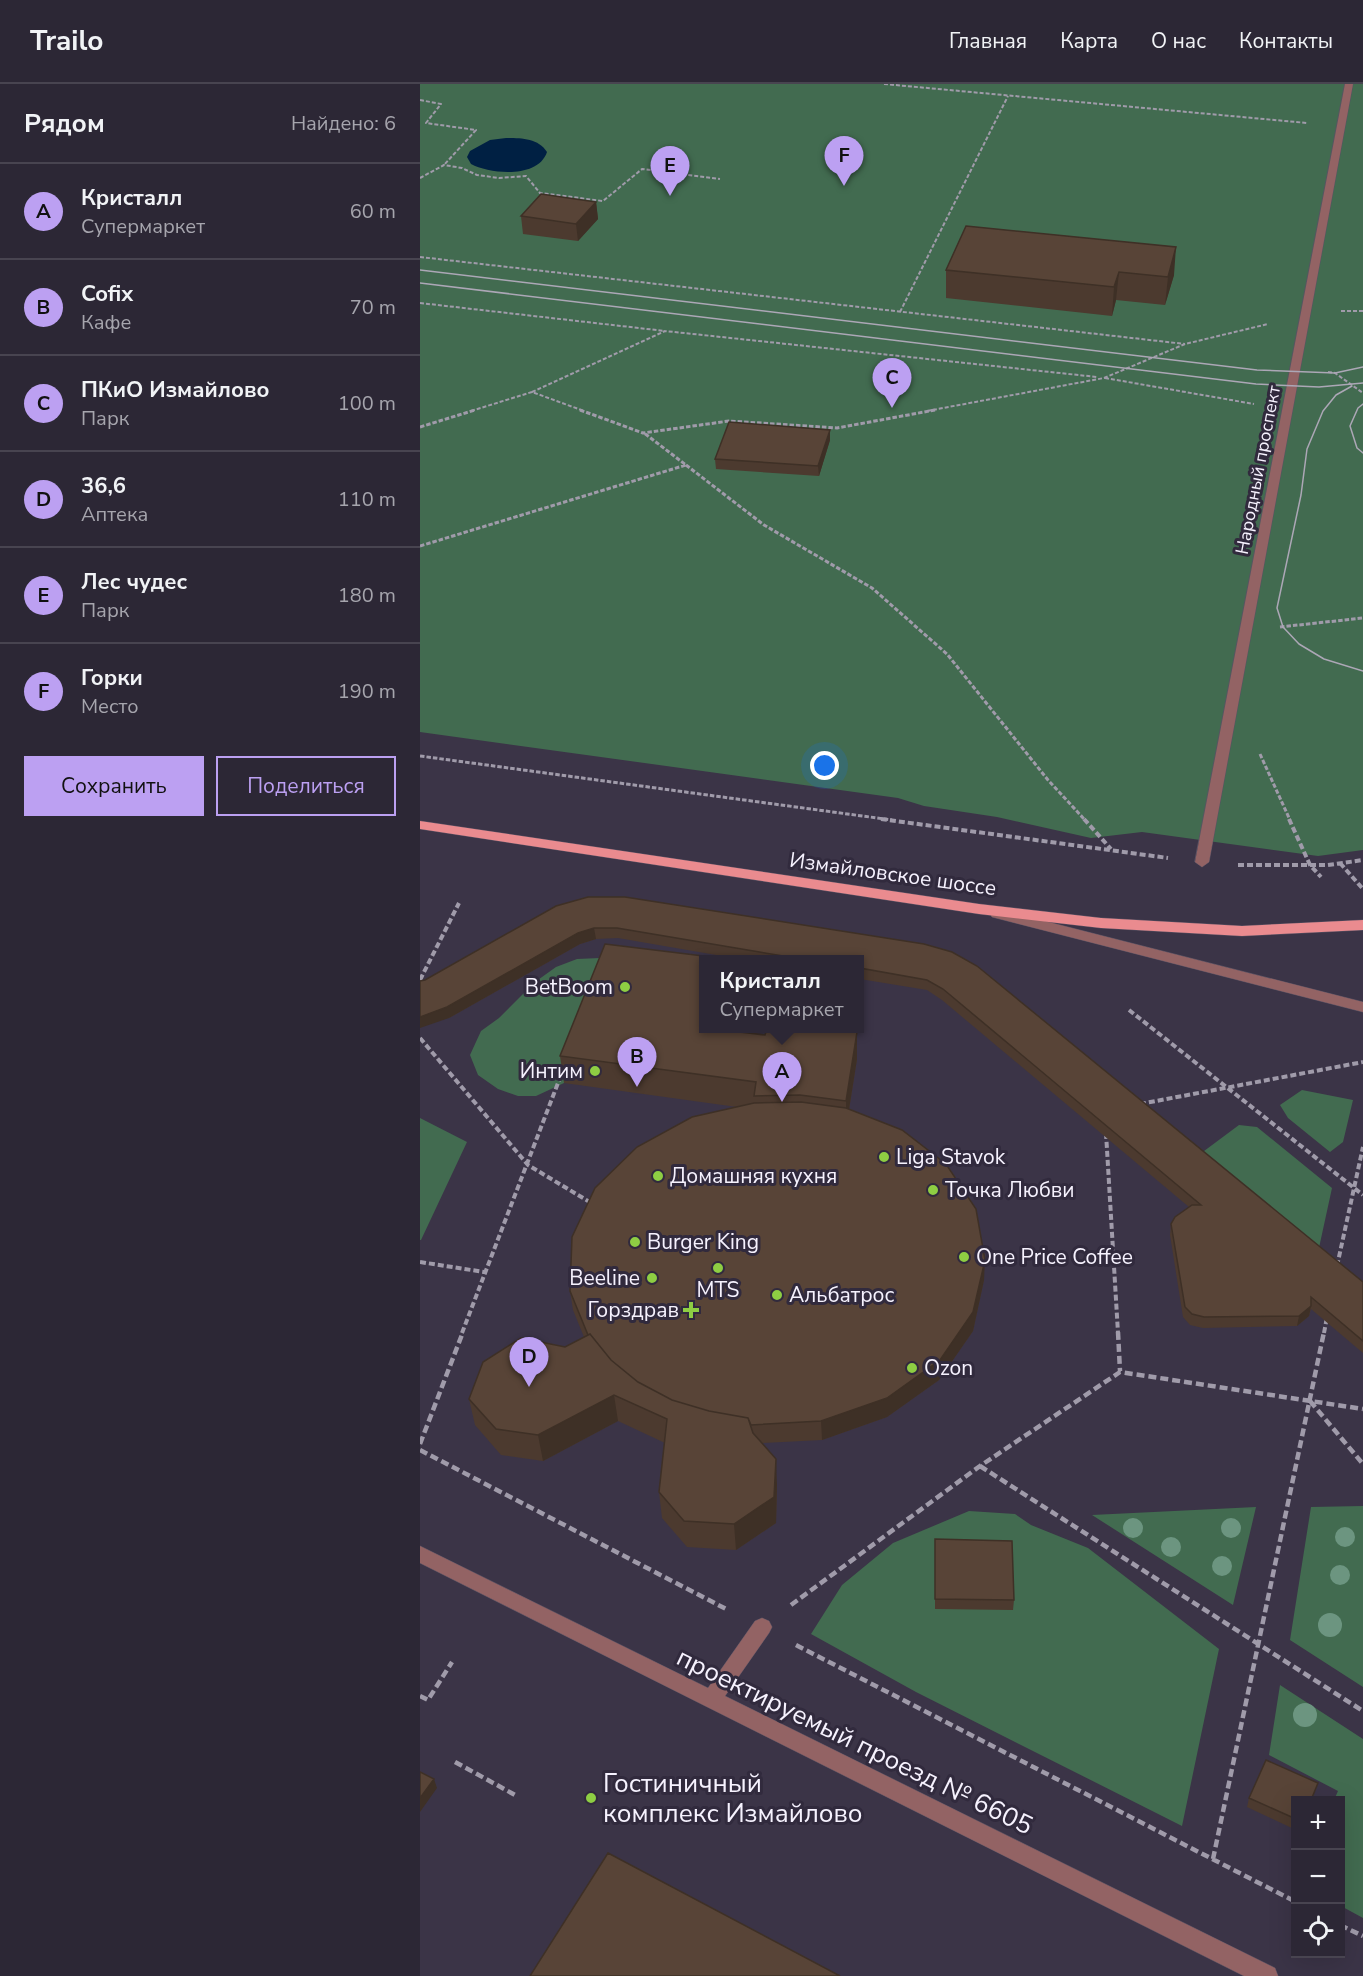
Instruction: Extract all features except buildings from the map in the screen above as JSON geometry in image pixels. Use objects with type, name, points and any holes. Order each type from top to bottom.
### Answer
[{"type":"main road","name":"Измайловское шоссе","points":[[420,825],[979,909],[1101,923],[1242,931],[1363,925]]},
{"type":"street","name":"Народный проспект","points":[[1202,862],[1349,84]]},
{"type":"street","points":[[979,909],[1363,1007]]},
{"type":"street","name":"проектируемый проезд № 6605","points":[[420,1554],[1267,1976]]},
{"type":"street","points":[[711,1700],[762,1627]]},
{"type":"path","points":[[884,84],[1341,127]]},
{"type":"path","points":[[900,312],[1008,96]]},
{"type":"path","points":[[420,100],[441,104],[426,123],[476,130],[444,165],[420,178]]},
{"type":"path","points":[[444,165],[488,176],[525,176],[540,193],[603,201],[642,170],[720,179]]},
{"type":"path","points":[[420,257],[1185,344]]},
{"type":"path","points":[[420,303],[1104,378],[1287,410]]},
{"type":"path","points":[[643,433],[729,421],[837,428],[1104,378],[1185,344],[1270,324]]},
{"type":"path","points":[[420,427],[532,392],[665,331]]},
{"type":"path","points":[[532,392],[643,433],[764,525],[872,588],[947,654],[1048,780],[1111,849]]},
{"type":"path","points":[[420,546],[686,465]]},
{"type":"path","points":[[1246,630],[1363,618]]},
{"type":"path","points":[[1233,696],[1310,864],[1321,877]]},
{"type":"path","points":[[420,756],[1202,862],[1258,866],[1363,860]]},
{"type":"path","points":[[1340,863],[1363,889]]},
{"type":"path","points":[[420,980],[459,903]]},
{"type":"path","points":[[1129,1010],[1363,1195]]},
{"type":"path","points":[[420,1038],[528,1165],[598,1207]]},
{"type":"path","points":[[1138,1104],[1363,1062]]},
{"type":"path","points":[[420,1444],[484,1272],[565,1066]]},
{"type":"path","points":[[1106,1122],[1120,1372]]},
{"type":"path","points":[[1335,1277],[1363,1147]]},
{"type":"path","points":[[420,1262],[484,1272]]},
{"type":"path","points":[[1213,1859],[1328,1310]]},
{"type":"path","points":[[762,1627],[980,1466],[1120,1372],[1363,1409]]},
{"type":"path","points":[[1309,1400],[1363,1464]]},
{"type":"path","points":[[420,1450],[1291,1899]]},
{"type":"path","points":[[980,1466],[1363,1711]]},
{"type":"path","points":[[420,1696],[428,1700],[452,1662]]},
{"type":"path","points":[[455,1762],[517,1796]]},
{"type":"path","points":[[1345,1927],[1363,1936]]},
{"type":"green space","points":[[420,84],[1363,84],[1363,850],[1318,856],[1142,832],[1091,838],[997,817],[924,806],[898,798],[420,732]]},
{"type":"green space","points":[[600,958],[608,971],[564,1083],[536,1096],[518,1096],[498,1089],[478,1075],[470,1055],[481,1031],[499,1018],[535,982],[556,967],[577,959]]},
{"type":"green space","points":[[1302,1090],[1353,1100],[1343,1142],[1330,1152],[1288,1118],[1280,1105]]},
{"type":"green space","points":[[420,1118],[467,1142],[421,1240],[420,1240]]},
{"type":"green space","points":[[1239,1125],[1257,1127],[1332,1188],[1317,1257],[1196,1157]]},
{"type":"green space","points":[[1363,1506],[1363,1687],[1290,1640],[1311,1507]]},
{"type":"green space","points":[[1256,1507],[1233,1605],[1092,1515]]},
{"type":"green space","points":[[969,1511],[1015,1514],[1031,1525],[1088,1548],[1219,1649],[1182,1826],[916,1692],[811,1634],[842,1585],[893,1543]]},
{"type":"green space","points":[[1280,1685],[1363,1739],[1363,1918],[1345,1908],[1345,1796],[1336,1796],[1338,1791],[1269,1755]]},
{"type":"water","points":[[506,138],[534,141],[547,152],[542,161],[534,167],[513,172],[490,170],[471,164],[467,157],[470,151],[490,140]]},
{"type":"tram line","points":[[420,270],[1257,370],[1335,373],[1363,367]]},
{"type":"tram line","points":[[420,283],[1256,384],[1319,387],[1363,383]]},
{"type":"tram line","points":[[1352,386],[1336,395],[1323,411],[1307,449],[1301,495],[1277,608],[1283,627],[1299,644],[1324,659],[1363,671]]},
{"type":"tram line","points":[[1363,404],[1358,408],[1350,426],[1357,448],[1363,453]]},
{"type":"place","name":"Горки","points":[[844,186]]},
{"type":"place","name":"Лес чудес","points":[[670,196]]},
{"type":"place","name":"ПКиО Измайлово","points":[[892,408]]},
{"type":"place","name":"BetBoom","points":[[625,987]]},
{"type":"place","name":"Интим","points":[[595,1071]]},
{"type":"place","name":"Cofix","points":[[637,1087]]},
{"type":"place","name":"Кристалл","points":[[782,1102]]},
{"type":"place","name":"Liga Stavok","points":[[884,1157]]},
{"type":"place","name":"Домашняя кухня","points":[[658,1176]]},
{"type":"place","name":"Точка Любви","points":[[933,1190]]},
{"type":"place","name":"Burger King","points":[[635,1242]]},
{"type":"place","name":"One Price Coffee","points":[[964,1257]]},
{"type":"place","name":"MTS","points":[[718,1268]]},
{"type":"place","name":"Beeline","points":[[652,1278]]},
{"type":"place","name":"Альбатрос","points":[[777,1295]]},
{"type":"place","name":"Горздрав","points":[[691,1310]]},
{"type":"place","name":"Ozon","points":[[912,1368]]},
{"type":"place","name":"36,6","points":[[529,1387]]},
{"type":"place","name":"Гостиничный комплекс Измайлово","points":[[591,1798]]}]
